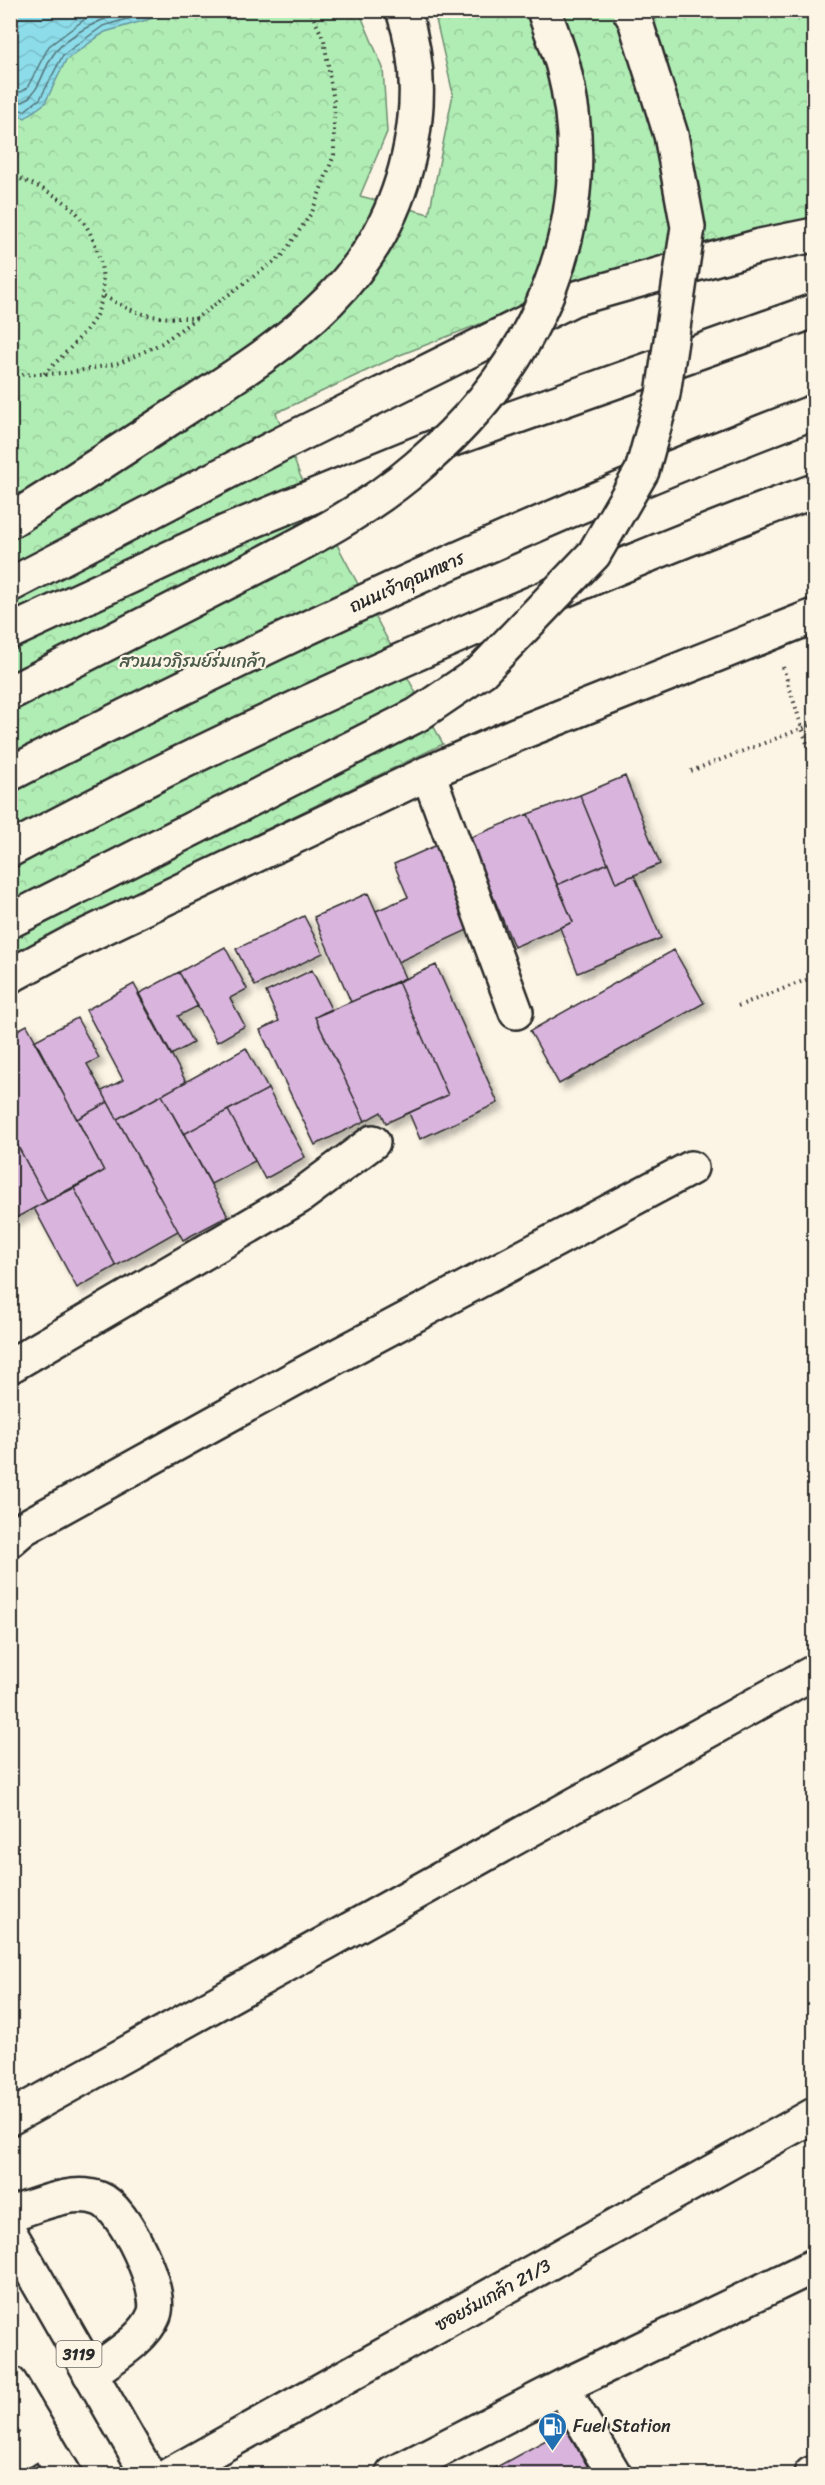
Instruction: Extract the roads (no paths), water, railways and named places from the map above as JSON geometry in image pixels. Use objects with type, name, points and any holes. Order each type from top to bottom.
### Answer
[{"type":"main road","points":[[10,521],[250,366],[300,329],[340,291],[370,253],[394,209],[408,164],[415,125],[417,81],[413,39],[403,10]]},
{"type":"main road","points":[[10,693],[279,555],[354,513],[417,468],[467,419],[503,378],[528,336],[550,288],[566,231],[574,179],[572,124],[563,66],[544,10]]},
{"type":"main road","points":[[10,921],[417,715],[482,671],[594,554],[642,471],[663,393],[688,228],[671,135],[635,20],[629,10]]},
{"type":"main road","points":[[10,585],[285,442],[573,299],[760,246],[814,235]]},
{"type":"main road","points":[[10,632],[50,611],[228,531],[456,438],[814,311]]},
{"type":"main road","name":"ถนนเจ้าคุณทหาร","points":[[10,774],[365,600],[601,495],[814,412]]},
{"type":"main road","points":[[10,850],[165,770],[384,667],[641,557],[814,491]]},
{"type":"main road","points":[[10,976],[73,942],[428,773],[525,731],[814,616]]},
{"type":"main road","points":[[428,773],[516,1012]]},
{"type":"main road","points":[[10,1366],[299,1197],[373,1142]]},
{"type":"main road","points":[[10,1540],[24,1528],[292,1380],[691,1168]]},
{"type":"main road","points":[[10,2118],[814,1672]]},
{"type":"main road","name":"ซอยร่มเกล้า 21/3","points":[[171,2475],[814,2115]]},
{"type":"main road","points":[[10,2214],[73,2195],[100,2199],[121,2216],[155,2287],[155,2314],[142,2333],[90,2374]]},
{"type":"main road","name":"3119","points":[[10,2233],[148,2475]]},
{"type":"main road","points":[[393,2475],[562,2388],[814,2266]]},
{"type":"main road","points":[[10,2383],[64,2475]]},
{"type":"main road","points":[[562,2388],[614,2475]]},
{"type":"main road","points":[[10,2459],[43,2438]]},
{"type":"water","points":[[12,10],[177,11],[105,32],[66,60],[45,103],[25,118],[11,112]]},
{"type":"place","name":"Fuel Station","points":[[552,2452]]},
{"type":"park label","name":"สวนนวภิรมย์ร่มเกล้า","points":[[193,661]]}]
